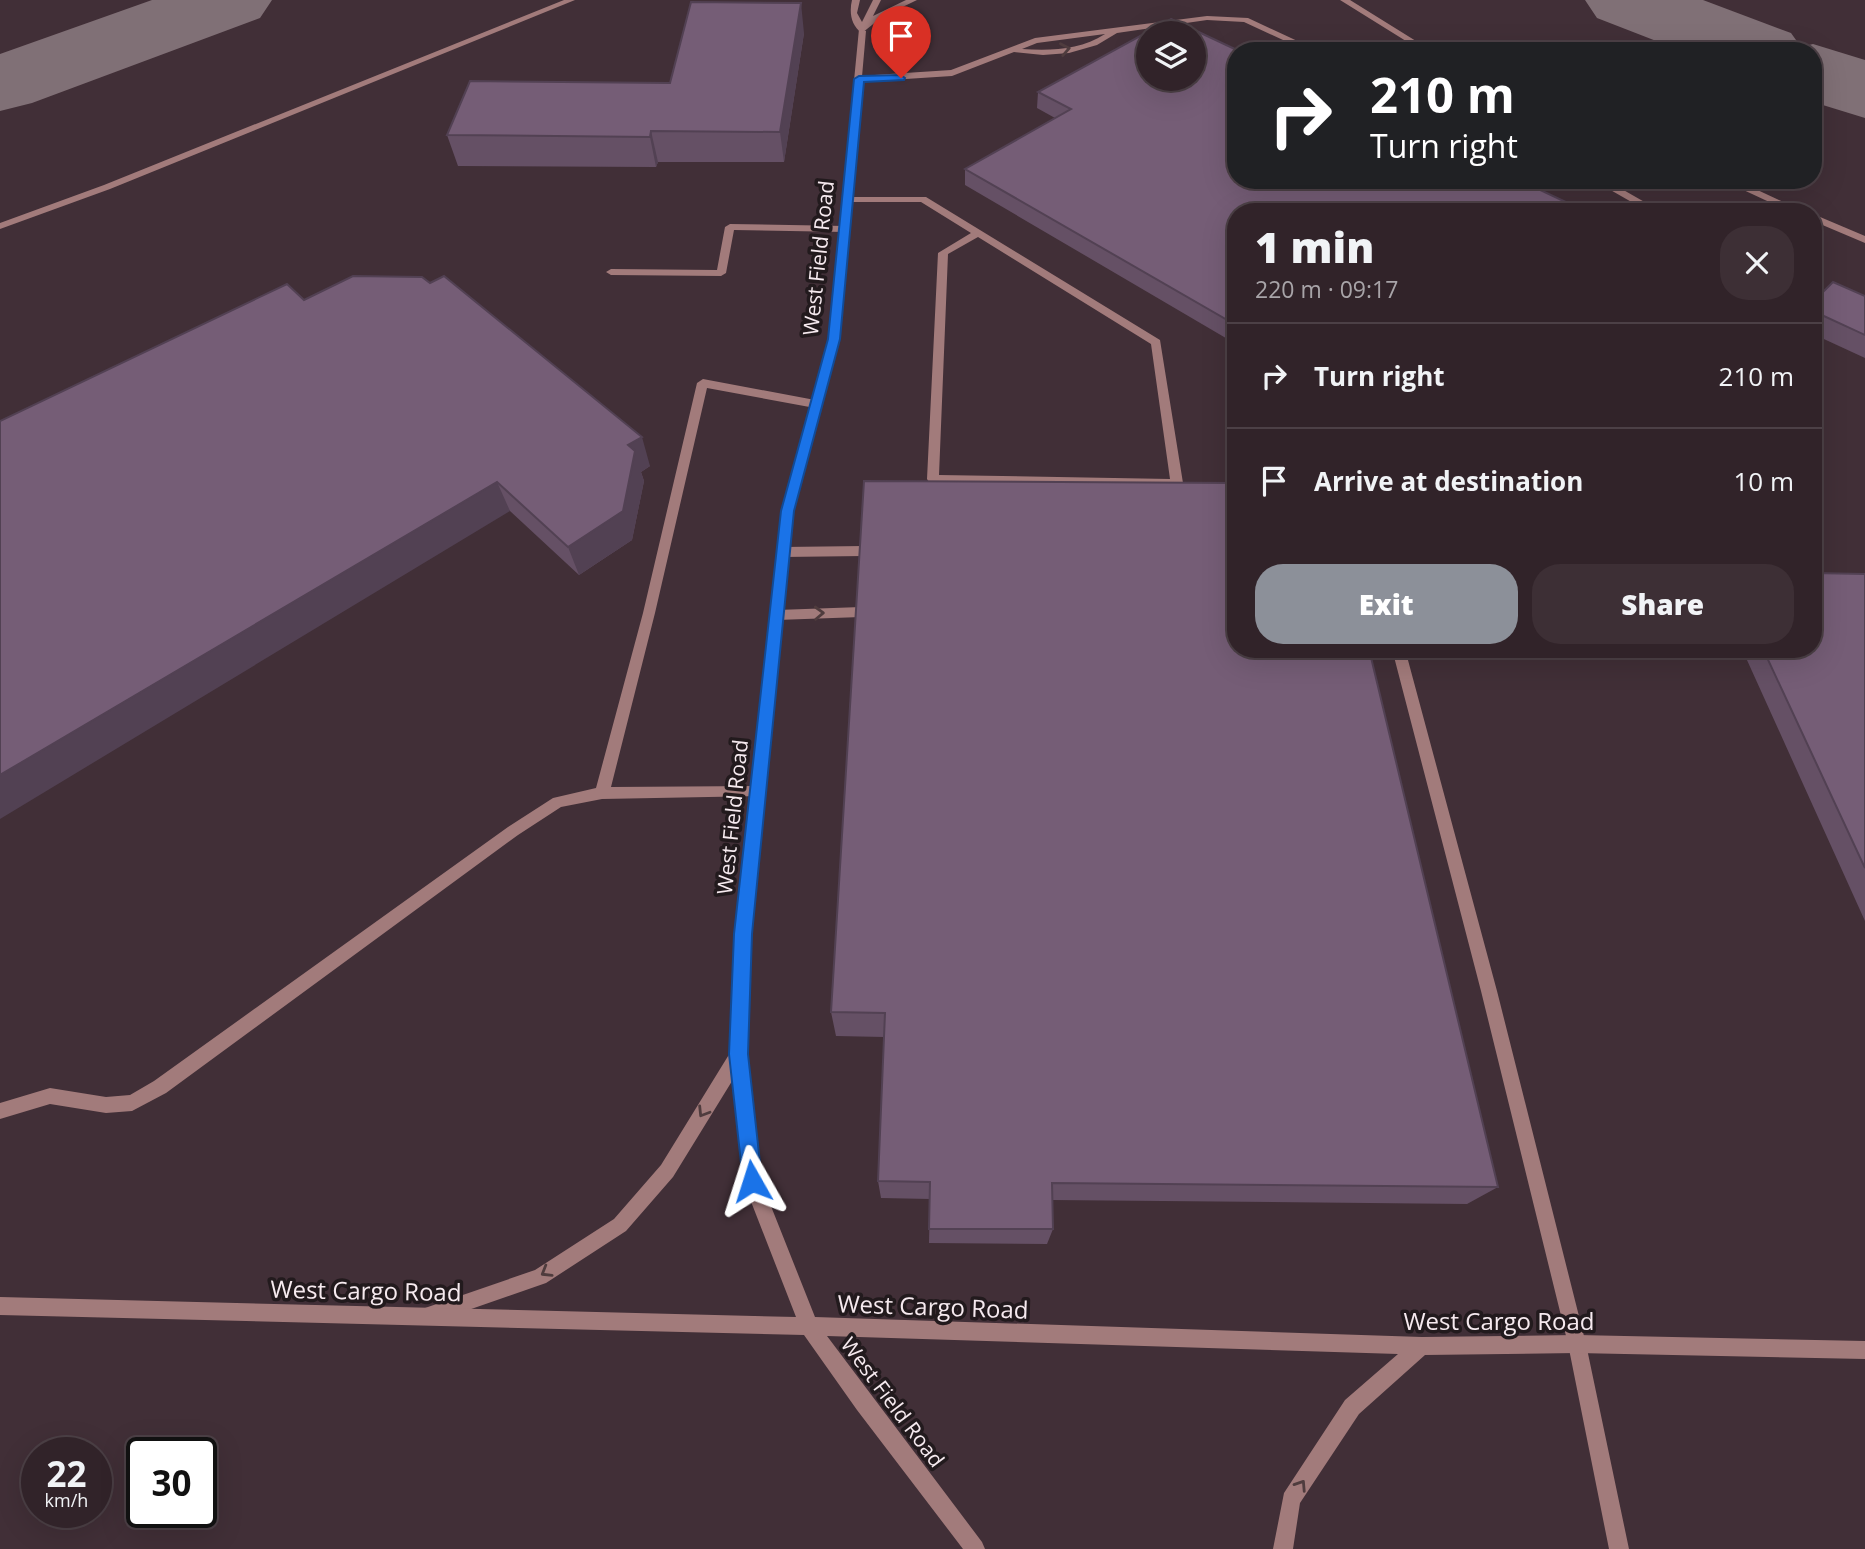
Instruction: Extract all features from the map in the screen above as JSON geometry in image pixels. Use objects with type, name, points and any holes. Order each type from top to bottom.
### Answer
[{"type":"street","points":[[0,226],[158,167],[571,0]]},
{"type":"street","points":[[856,0],[853,13],[862,31]]},
{"type":"street","points":[[862,31],[877,0]]},
{"type":"street","points":[[862,31],[879,15],[913,0]]},
{"type":"street","points":[[1344,0],[1413,42]]},
{"type":"street","points":[[859,79],[952,73],[1011,50],[1045,53],[1103,41],[1115,30],[1207,18],[1245,20],[1295,42]]},
{"type":"street","name":"West Field Road","points":[[862,31],[834,339],[788,511],[783,552],[743,934],[739,1054],[752,1181],[809,1326],[975,1549]]},
{"type":"street","points":[[1615,189],[1640,203]]},
{"type":"street","points":[[1748,189],[1779,203]]},
{"type":"street","points":[[847,200],[923,199],[1156,342],[1177,483],[933,479],[943,253],[978,233]]},
{"type":"street","points":[[1822,221],[1865,240]]},
{"type":"street","points":[[611,272],[721,273],[730,227],[845,229]]},
{"type":"street","points":[[602,793],[649,613],[703,383],[815,404]]},
{"type":"street","points":[[783,552],[864,551]]},
{"type":"street","points":[[777,615],[861,612]]},
{"type":"street","points":[[1400,658],[1489,991],[1577,1344],[1619,1549]]},
{"type":"street","points":[[0,1111],[50,1096],[106,1105],[132,1103],[160,1087],[513,831],[558,802],[602,793],[757,792]]},
{"type":"street","points":[[424,1317],[540,1277],[620,1225],[667,1171],[739,1054]]},
{"type":"street","name":"West Cargo Road","points":[[0,1306],[809,1326],[1422,1346],[1577,1344],[1865,1350]]},
{"type":"street","points":[[1283,1549],[1291,1500],[1352,1407],[1422,1346]]},
{"type":"building","points":[[691,2],[801,3],[780,132],[651,131],[650,137],[447,135],[470,81],[670,83]]},
{"type":"building","points":[[1206,35],[1227,45],[1227,189],[1538,189],[1568,203],[1227,203],[1227,320],[965,169],[1071,109],[1038,92],[1136,38],[1136,91],[1206,91]]},
{"type":"building","points":[[353,276],[422,277],[430,283],[444,276],[642,437],[628,445],[635,451],[623,511],[568,547],[497,482],[0,775],[0,421],[287,284],[304,300]]},
{"type":"building","points":[[1833,282],[1865,296],[1865,335],[1822,315],[1822,293]]},
{"type":"building","points":[[864,481],[1227,483],[1227,658],[1371,658],[1498,1187],[1052,1183],[1053,1229],[929,1229],[930,1182],[878,1181],[885,1013],[831,1012]]},
{"type":"building","points":[[1822,573],[1865,574],[1865,868],[1767,658],[1822,658]]},
{"type":"taxiway","points":[[0,84],[231,0]]},
{"type":"taxiway","points":[[1626,0],[1736,42]]},
{"type":"taxiway","points":[[1822,74],[1865,91]]},
{"type":"route","points":[[752,1181],[739,1054],[743,934],[788,511],[834,339],[859,79],[901,78]]}]
